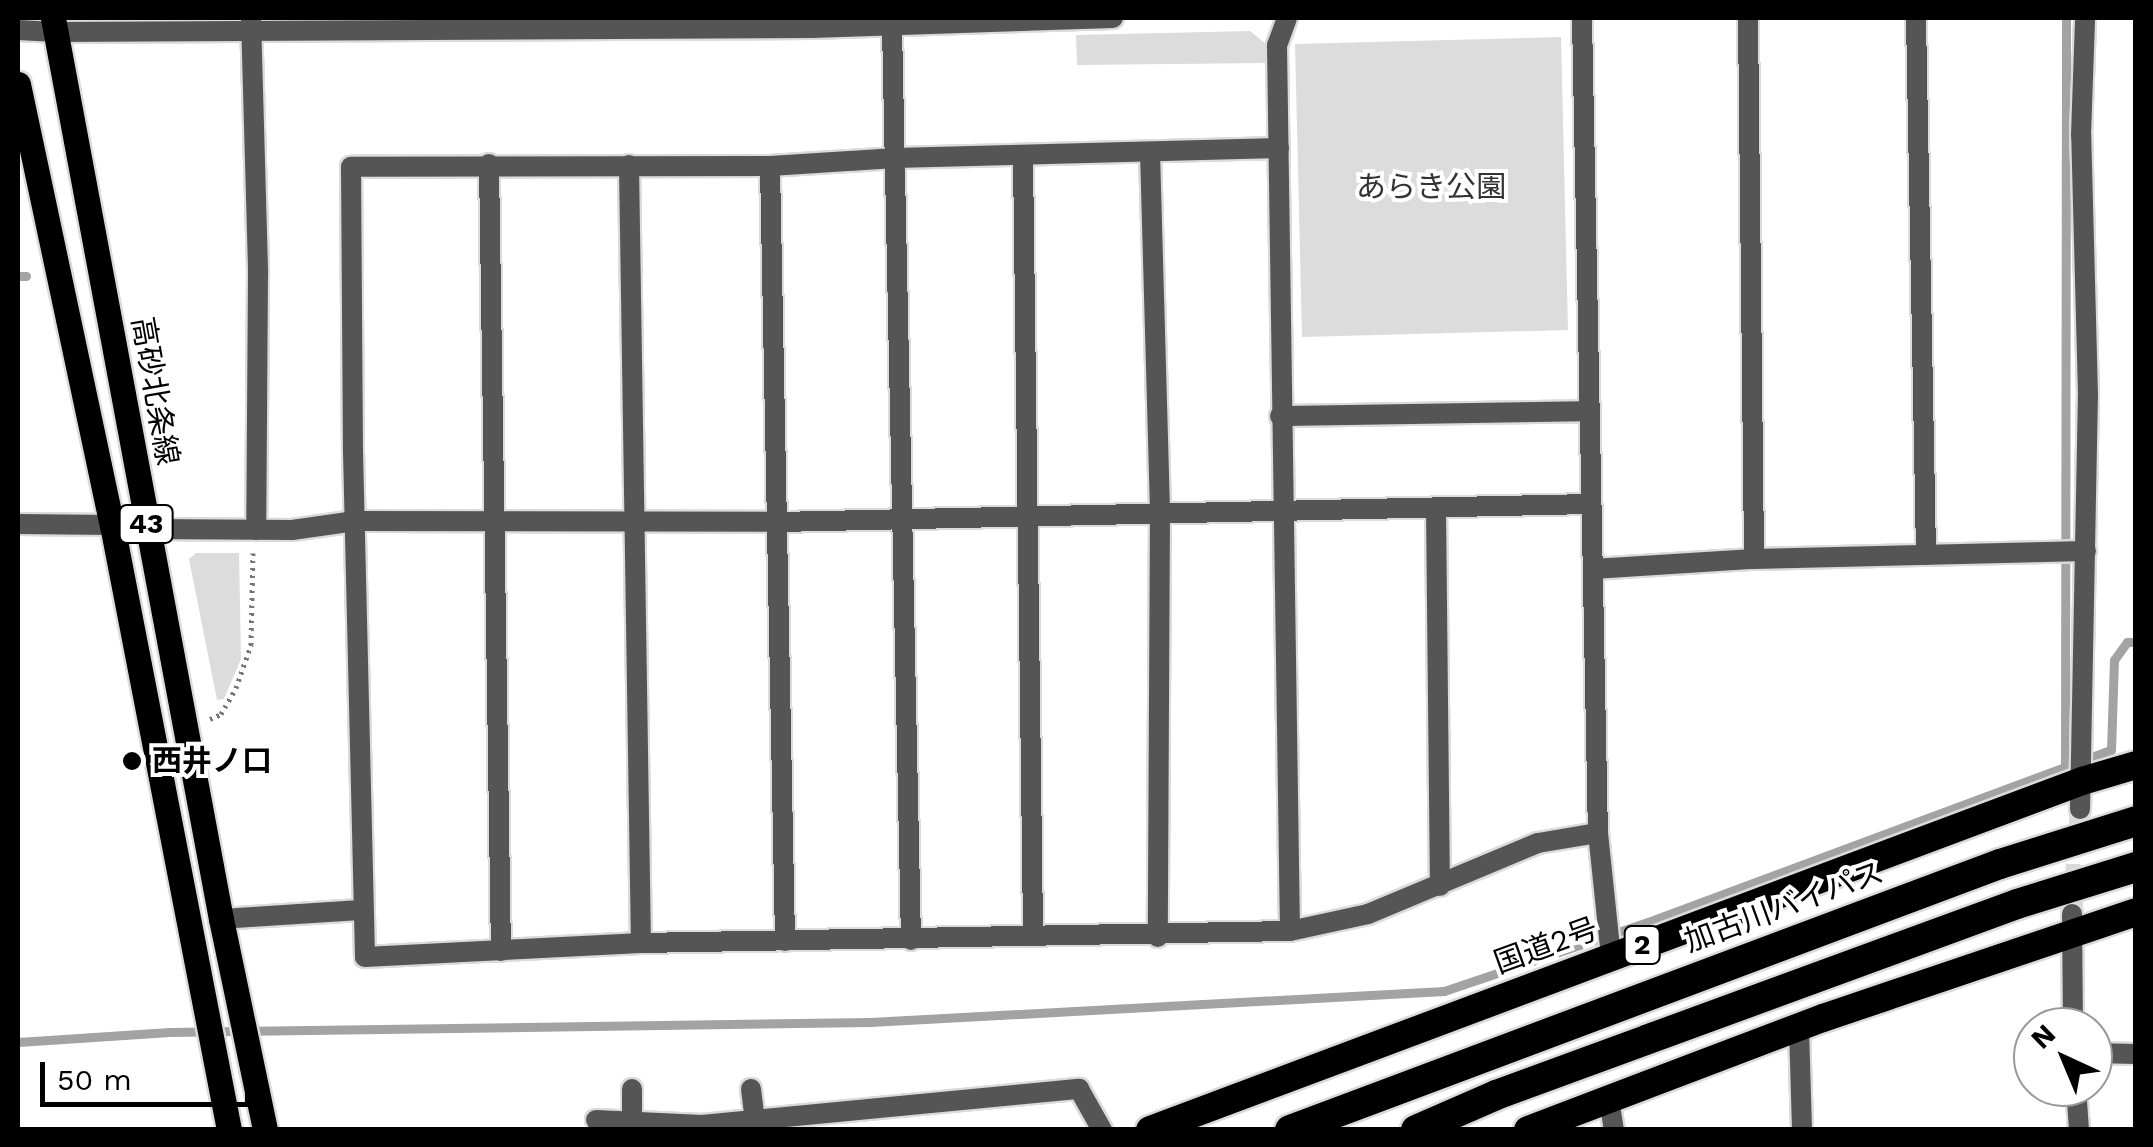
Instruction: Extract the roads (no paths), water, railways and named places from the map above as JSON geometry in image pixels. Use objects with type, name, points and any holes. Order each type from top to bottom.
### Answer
[{"type":"highway","name":"国道2号","points":[[1150,1130],[1611,950],[2082,779],[2136,765]]},
{"type":"highway","name":"加古川バイパス","points":[[1290,1130],[2000,864],[2136,820]]},
{"type":"highway","points":[[1416,1130],[1496,1095],[2017,904],[2136,867]]},
{"type":"highway","points":[[1528,1130],[2072,923],[2136,912]]},
{"type":"highway","points":[[1427,1130],[1496,1095]]},
{"type":"highway","points":[[1262,1130],[1326,1114]]},
{"type":"main road","name":"高砂北条線","points":[[54,25],[220,919],[265,1130]]},
{"type":"main road","name":"43","points":[[18,84],[112,525],[229,1130]]},
{"type":"street","points":[[18,30],[54,25],[863,21],[892,26],[1113,18]]},
{"type":"street","points":[[1287,18],[1277,44],[1290,931]]},
{"type":"street","points":[[1582,18],[1598,834],[1611,950]]},
{"type":"street","points":[[1748,18],[1754,559]]},
{"type":"street","points":[[1916,18],[1926,555]]},
{"type":"street","points":[[2080,809],[2088,395],[2080,135],[2085,18]]},
{"type":"street","points":[[252,24],[258,274],[256,530]]},
{"type":"street","points":[[892,26],[911,940]]},
{"type":"street","points":[[1279,148],[895,158],[770,166],[351,167],[362,910],[366,958],[641,944],[1158,937],[1290,931],[1368,914],[1538,843],[1598,834]]},
{"type":"street","points":[[1150,152],[1160,510],[1158,937]]},
{"type":"street","points":[[1023,157],[1033,936]]},
{"type":"street","points":[[488,164],[501,951]]},
{"type":"street","points":[[629,165],[641,944]]},
{"type":"street","points":[[770,166],[785,941]]},
{"type":"street","points":[[1280,416],[1588,411]]},
{"type":"street","points":[[147,529],[292,530],[355,520],[494,524],[778,522],[1160,510],[1590,504]]},
{"type":"street","points":[[1436,509],[1440,886]]},
{"type":"street","points":[[18,524],[112,525]]},
{"type":"street","points":[[1593,570],[1754,559],[2084,551]]},
{"type":"street","points":[[220,919],[362,910]]},
{"type":"street","points":[[2072,923],[2073,1007]]},
{"type":"street","points":[[1799,1028],[1802,1130]]},
{"type":"street","points":[[632,1089],[632,1122]]},
{"type":"street","points":[[751,1089],[756,1120]]},
{"type":"street","points":[[596,1120],[702,1125],[1079,1089],[1102,1130]]},
{"type":"street","points":[[1609,1099],[1614,1130]]},
{"type":"waterway","points":[[2065,767],[2066,18]]},
{"type":"waterway","points":[[18,276],[26,276]]},
{"type":"waterway","points":[[18,1042],[170,1032],[870,1022],[1444,991],[1648,922],[2111,750],[2114,660],[2127,642],[2136,642]]},
{"type":"tunnel","points":[[2072,914],[2080,809]]},
{"type":"place","name":"西井ノ口","points":[[132,761]]},
{"type":"park label","name":"あらき公園","points":[[1431,187]]}]
